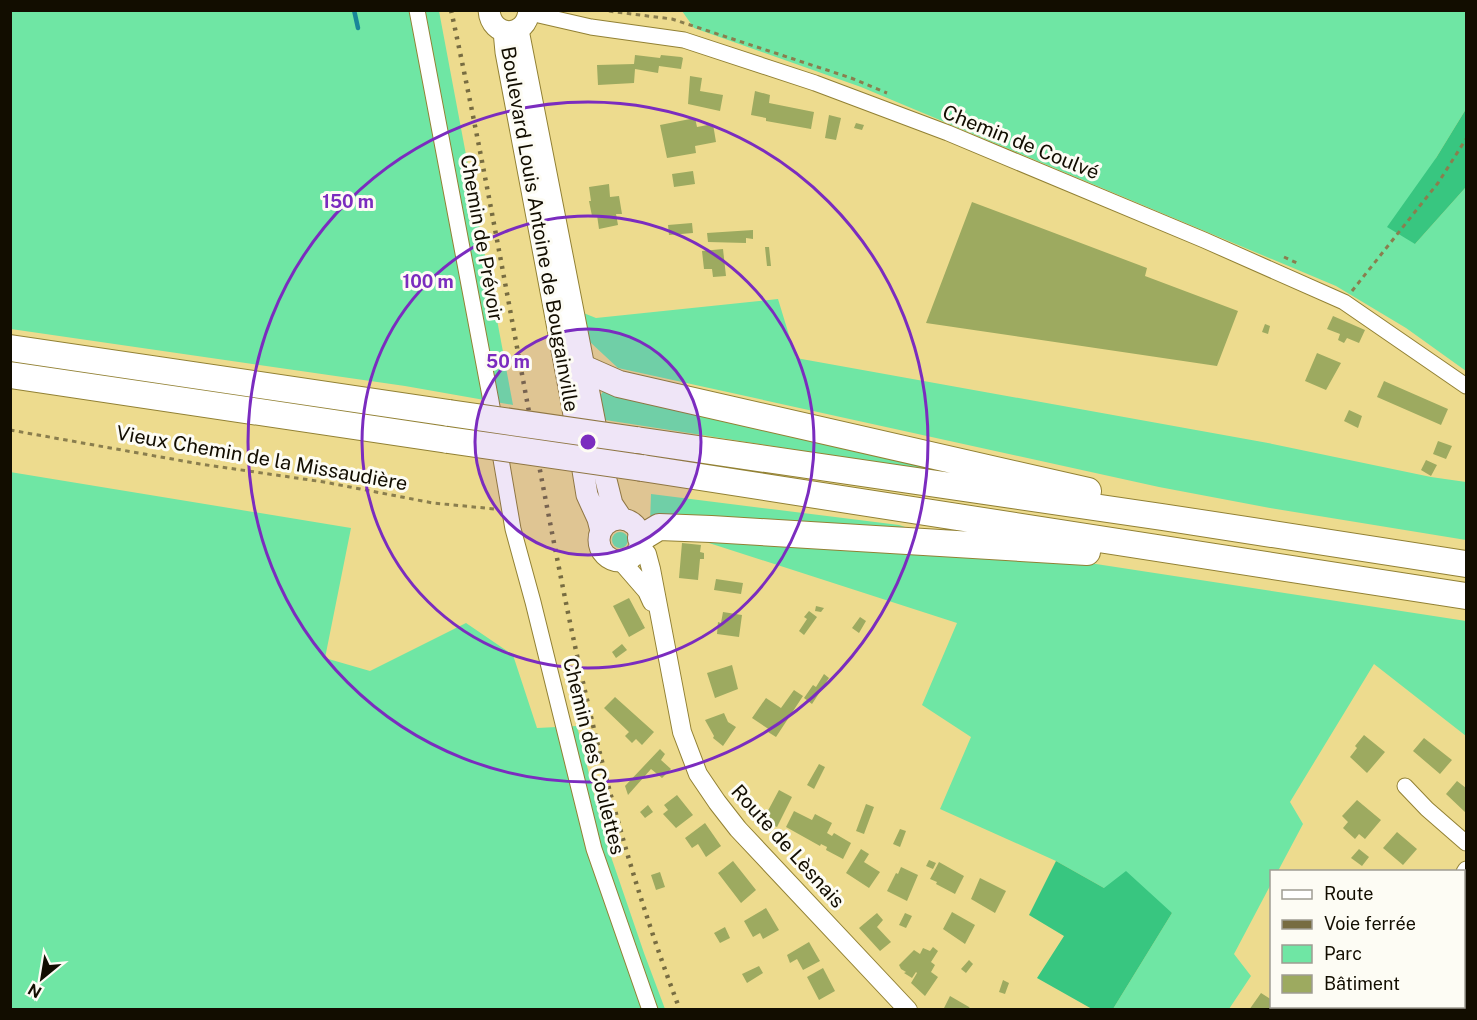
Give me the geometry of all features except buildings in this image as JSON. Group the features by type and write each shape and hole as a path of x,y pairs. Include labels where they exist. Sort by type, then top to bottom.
{"highway":[{"path":"10,348 1467,564"},
{"path":"585,369 619,384 1131,501 1150,508 1162,517"},
{"path":"10,375 642,468 1467,596"},
{"path":"641,541 659,528 711,529 1070,549 1229,570 1267,564"}],"main road":[{"path":"489,10 493,24 511,31 526,23 530,12"},
{"name":"Boulevard Louis Antoine de Bougainville","path":"511,31 585,369 608,488 612,504 622,519"},
{"name":"Boulevard Louis Antoine de Bougainville","path":"511,31 510,75 572,403 587,495 601,531"},
{"path":"622,519 634,525 641,541 633,557 621,561 609,558 601,550 599,543 601,531 609,522 622,519"}],"street":[{"name":"Chemin de Prévoir","path":"417,10 491,401 509,510"},
{"name":"Chemin de Coulvé","path":"530,12 591,27 684,40 815,83 948,133 1204,240 1344,302 1467,386"},
{"name":"Chemin des Coulettes","path":"509,510 594,849 650,1010"},
{"name":"Route de Lèsnais","path":"641,541 651,569 681,732 699,774 738,829 908,1010"},
{"name":"Route de Lèsnais","path":"621,561 647,591 659,620"},
{"path":"1405,786 1427,809 1467,843"}],"path":[{"path":"1344,302 1438,183 1467,139"},
{"name":"Vieux Chemin de la Missaudière","path":"10,430 200,464 324,482 433,503 509,510"}],"green space":[{"path":"10,11 439,11 513,405 405,386 11,329"},
{"path":"682,11 1466,11 1466,109 1436,158 1415,244 1466,187 1466,371 1406,328 1336,286 861,87 694,28"},
{"path":"1466,109 1466,187 1415,244 1387,227 1436,158"},
{"path":"778,299 796,358 1268,443 1431,477 1466,482 1466,540 1270,508 1159,487 618,368 590,342 581,312 596,318"},
{"path":"604,390 965,476 599,419 597,401"},
{"path":"10,472 351,528 325,658 370,671 466,623 513,655 537,728 577,726 606,842 665,1009 11,1009"},
{"path":"651,494 899,525 993,556 1096,564 1466,621 1466,736 1374,664 1290,802 1303,824 1279,870 1270,870 1270,886 1234,954 1251,976 1229,1009 1113,1009 1172,913 1104,888 1056,861 940,809 971,737 922,705 957,623 650,524"},
{"path":"617,532 623,532 628,540 626,546 617,548 612,543 612,537"},
{"path":"1056,861 1104,888 1126,871 1172,913 1113,1009 1092,1009 1037,978 1064,936 1029,915"}],"waterway":[{"path":"354,10 358,28"}],"railway":[{"path":"451,10 584,688 626,850 680,1010"}]}
